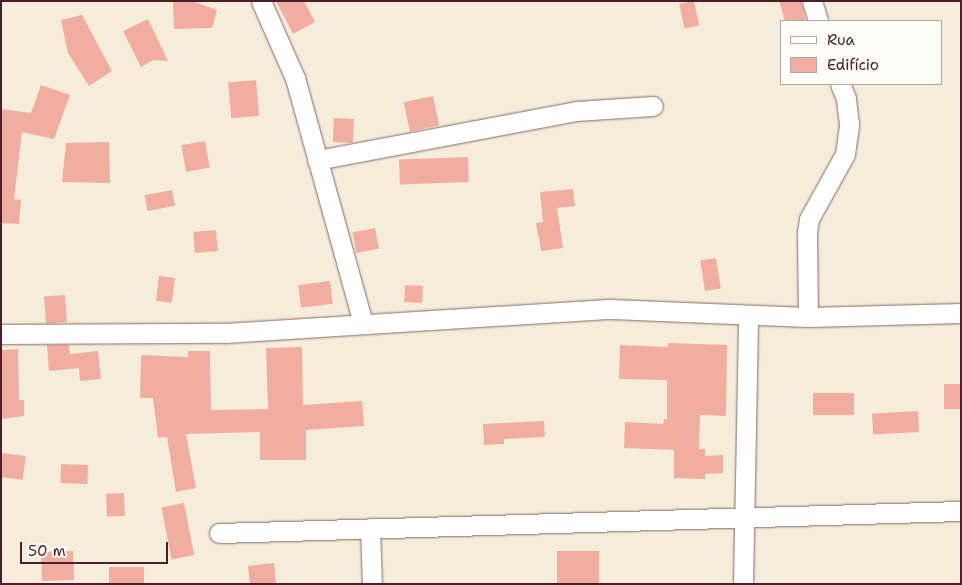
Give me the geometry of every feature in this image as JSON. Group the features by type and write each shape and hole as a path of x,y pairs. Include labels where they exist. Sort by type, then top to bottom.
{"street":[{"path":"261,1 295,78 363,323"},
{"path":"812,1 818,20"},
{"path":"808,317 807,233 810,219 826,193 846,146 849,124 846,98 840,85"},
{"path":"317,160 576,110 653,106"},
{"path":"1,334 224,333 610,309 808,317 961,313"},
{"path":"743,584 748,316"},
{"path":"219,533 961,511"},
{"path":"370,528 372,584"}],"building":[{"path":"173,1 192,1 217,10 212,28 174,29"},
{"path":"276,1 304,1 315,22 293,34"},
{"path":"694,1 699,25 685,29 679,4"},
{"path":"779,1 801,1 806,20 785,20"},
{"path":"82,15 112,71 89,86 68,53 61,20"},
{"path":"148,19 168,61 153,60 141,67 123,31"},
{"path":"256,80 259,116 231,118 228,82"},
{"path":"41,85 70,95 54,139 22,132 14,199 21,200 19,224 1,223 1,109 31,113"},
{"path":"433,96 439,125 410,132 404,102"},
{"path":"334,118 354,119 353,143 333,142"},
{"path":"205,141 210,168 186,172 181,145"},
{"path":"109,142 110,183 62,182 66,143"},
{"path":"468,157 469,182 400,184 399,159"},
{"path":"573,189 575,206 557,208 563,248 541,251 536,223 543,222 540,192"},
{"path":"172,190 175,206 148,211 145,195"},
{"path":"375,228 379,249 356,253 352,232"},
{"path":"216,230 218,251 195,253 193,232"},
{"path":"716,258 721,289 705,291 700,261"},
{"path":"159,276 175,278 172,303 156,301"},
{"path":"330,281 333,304 301,308 298,285"},
{"path":"405,285 423,286 422,303 404,302"},
{"path":"65,295 67,322 46,323 44,296"},
{"path":"668,343 727,345 726,416 700,415 699,449 705,449 705,456 723,455 723,473 705,474 705,479 674,478 674,450 624,448 625,422 663,424 664,419 667,419 667,380 619,379 620,345 668,347"},
{"path":"47,345 69,345 70,354 98,351 101,379 80,381 79,368 49,371"},
{"path":"302,347 303,405 362,401 364,426 306,430 306,460 260,460 260,432 186,434 196,488 176,492 167,437 158,438 153,398 140,398 141,355 188,357 188,351 210,351 211,410 268,409 266,348"},
{"path":"18,349 19,400 24,400 24,416 1,419 1,350"},
{"path":"944,384 961,384 961,409 944,409"},
{"path":"813,393 854,393 854,415 813,415"},
{"path":"918,411 919,432 873,434 872,413"},
{"path":"544,421 545,437 504,439 504,444 484,445 483,424"},
{"path":"1,453 26,456 23,480 1,477"},
{"path":"61,464 88,465 87,484 60,483"},
{"path":"124,493 125,516 107,517 106,494"},
{"path":"184,503 194,555 172,559 161,507"},
{"path":"73,551 74,580 42,581 41,552"},
{"path":"557,551 599,551 599,584 557,584"},
{"path":"274,563 276,584 250,584 248,566"},
{"path":"109,567 144,567 144,584 109,584"}]}
